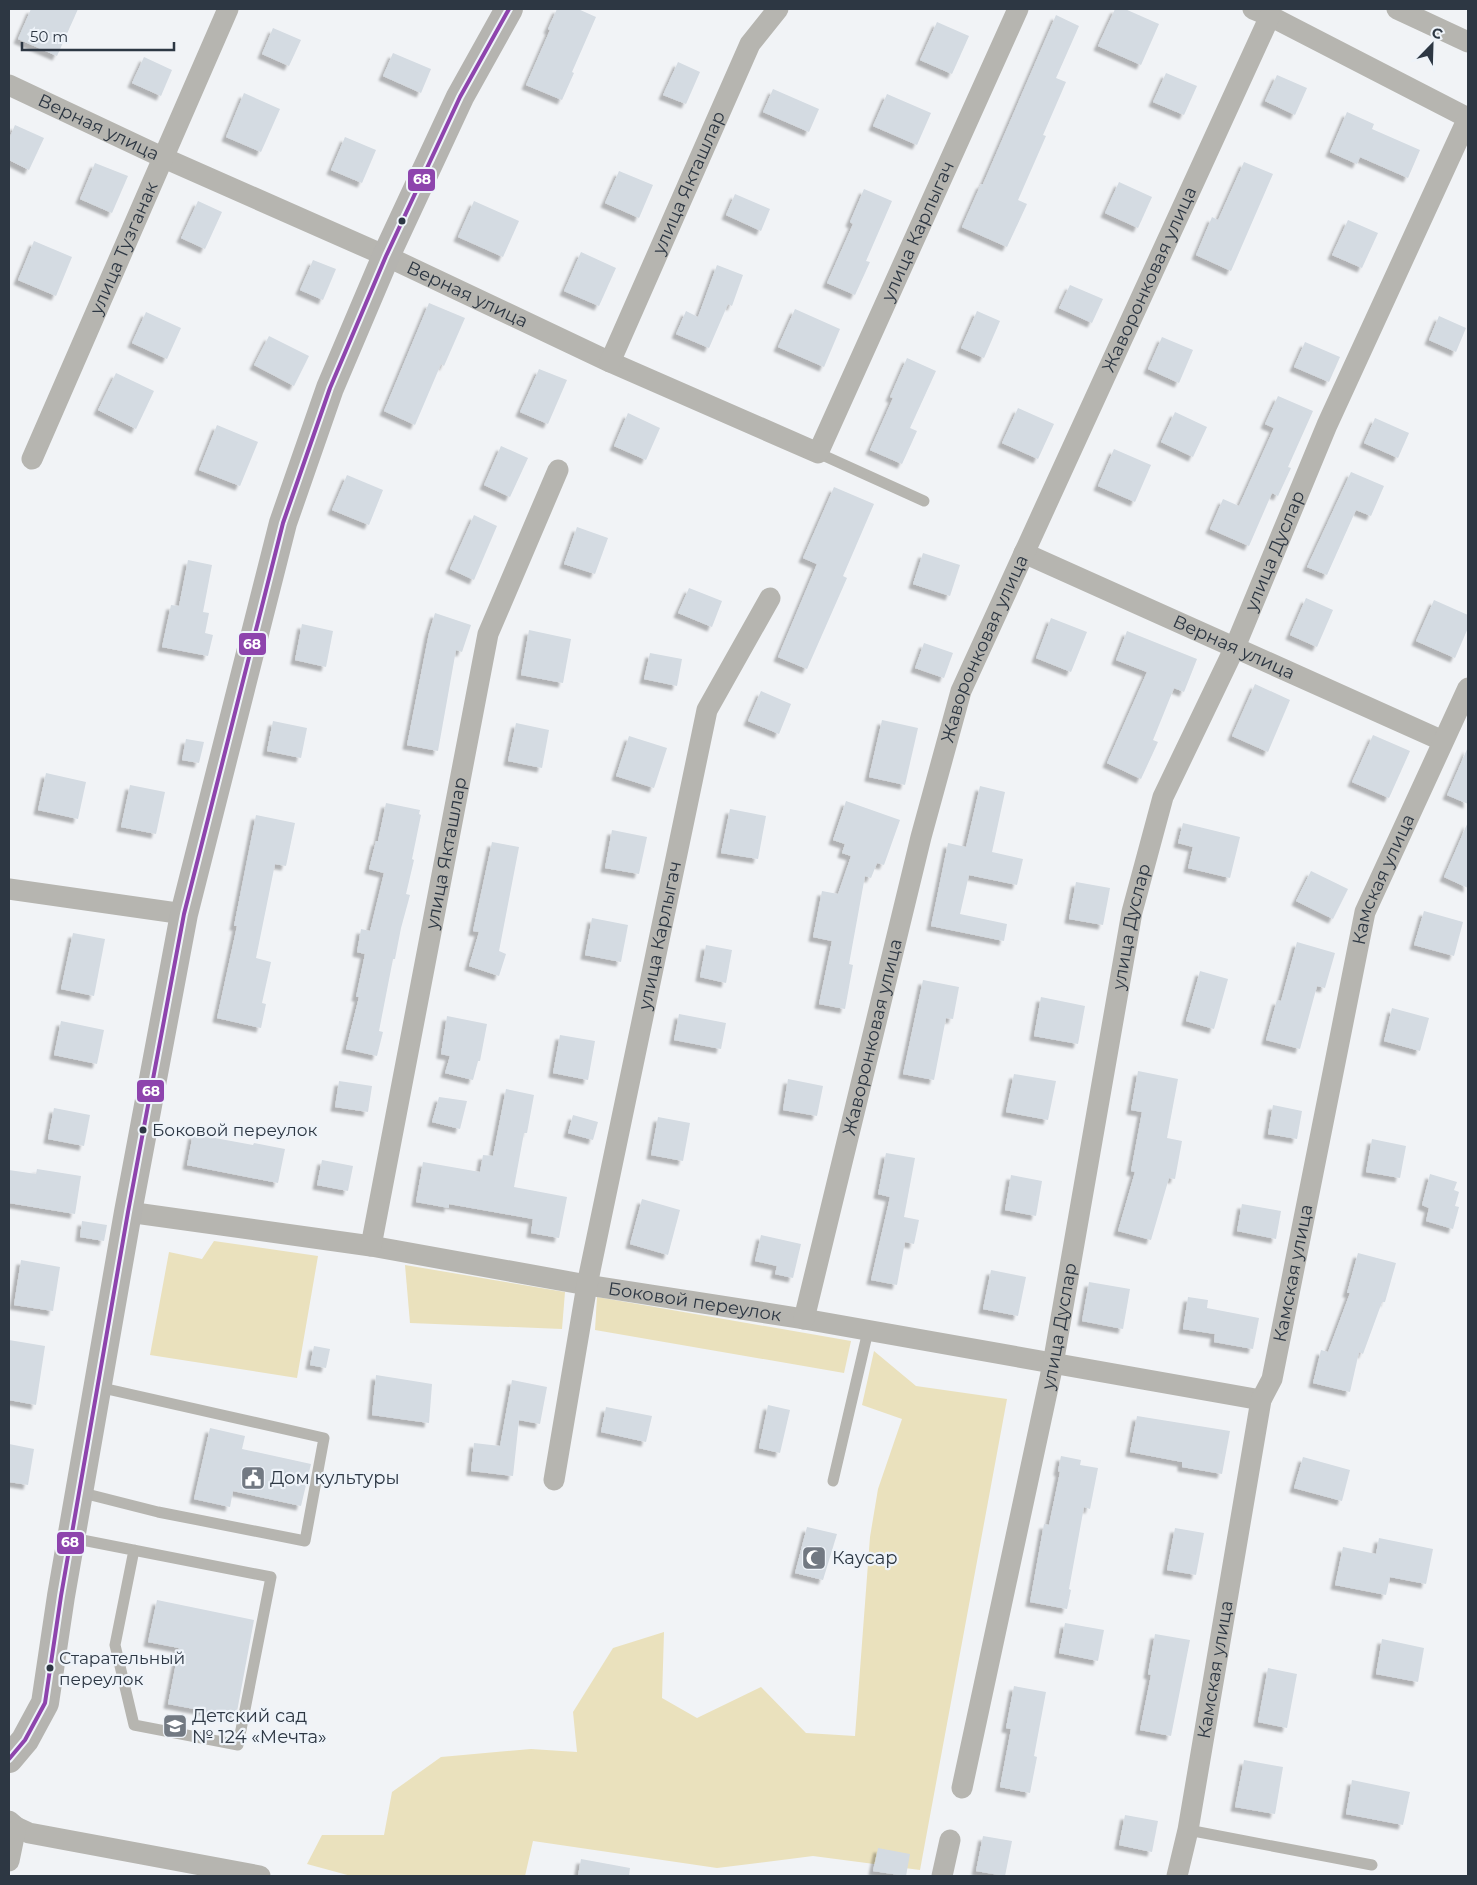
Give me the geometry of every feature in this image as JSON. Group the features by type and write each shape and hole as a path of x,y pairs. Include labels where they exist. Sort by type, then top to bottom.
{"street":[{"name":"улица Тузганак","path":"32,459 228,9"},
{"path":"9,1759 25,1740 45,1703 128,1212 184,914 282,523 330,388 386,256 460,97 509,9"},
{"name":"улица Якташлар","path":"610,362 750,44 778,9"},
{"name":"улица Карлыгач","path":"818,453 1018,9"},
{"path":"1397,9 1468,42"},
{"path":"1262,12 1468,118"},
{"name":"Жаворонковая улица","path":"804,1319 921,837 961,691 1024,553 1262,12"},
{"name":"Верная улица","path":"9,85 164,158 386,256 610,362 818,453"},
{"name":"улица Дуслар","path":"962,1788 1053,1364 1132,912 1164,797 1235,647 1327,425 1468,118"},
{"name":"улица Якташлар","path":"371,1246 488,634 558,470"},
{"name":"Верная улица","path":"1024,553 1443,741"},
{"name":"улица Карлыгач","path":"554,1480 587,1286 707,710 770,598"},
{"name":"Камская улица","path":"1177,1876 1188,1830 1261,1400 1272,1379 1365,912 1468,688"},
{"path":"9,889 184,914"},
{"name":"Боковой переулок","path":"128,1212 371,1246 587,1286 804,1319 1261,1400"},
{"path":"9,1861 12,1824 29,1833 252,1875"},
{"path":"942,1876 950,1840"}],"lane":[{"path":"818,453 924,501"},
{"path":"832,1482 868,1331"},
{"path":"80,1492 158,1512 305,1542 324,1438 98,1387"},
{"path":"72,1538 134,1550 271,1577 238,1745 134,1725 115,1645 134,1550"},
{"path":"1188,1830 1372,1866"}],"shaded area":[{"path":"214,1241 318,1256 297,1378 150,1355 169,1252 202,1259"},
{"path":"405,1265 565,1292 562,1329 410,1323"},
{"path":"597,1297 851,1341 844,1373 595,1330"},
{"path":"874,1351 916,1386 1007,1399 920,1870 813,1856 717,1868 533,1841 525,1876 351,1876 307,1864 322,1835 384,1835 392,1792 441,1757 531,1749 577,1752 573,1712 613,1648 664,1632 662,1698 697,1718 761,1687 806,1733 855,1736 870,1537 878,1489 902,1419 862,1405"}],"building":[{"path":"31,9 78,9 57,56 18,39"},
{"path":"557,9 578,9 596,17 562,100 526,85"},
{"path":"1115,9 1125,9 1159,24 1141,65 1098,46"},
{"path":"1056,15 1079,26 1056,78 1066,82 1043,135 1046,136 1018,200 1027,204 1007,247 962,227 981,184 983,184"},
{"path":"937,22 969,36 952,74 920,60"},
{"path":"273,28 301,40 289,66 262,54"},
{"path":"393,53 431,69 421,93 383,76"},
{"path":"144,57 172,70 161,96 132,83"},
{"path":"678,62 700,72 686,104 663,95"},
{"path":"1166,73 1197,86 1184,115 1153,102"},
{"path":"1277,75 1307,88 1295,115 1265,101"},
{"path":"773,89 819,109 809,132 763,112"},
{"path":"244,93 280,109 261,152 226,137"},
{"path":"887,94 931,113 917,145 873,126"},
{"path":"1347,112 1374,124 1372,129 1420,150 1408,178 1360,157 1357,164 1330,152"},
{"path":"15,125 44,138 29,170 9,160 9,139"},
{"path":"345,137 376,150 362,183 331,170"},
{"path":"1244,162 1273,174 1231,271 1196,255 1212,217 1218,220"},
{"path":"95,163 128,176 112,213 80,199"},
{"path":"619,171 653,185 639,218 605,203"},
{"path":"1119,182 1152,197 1138,228 1105,213"},
{"path":"864,189 892,201 866,261 870,262 855,295 827,283 853,224 850,222"},
{"path":"735,194 770,209 761,231 726,215"},
{"path":"198,201 222,212 205,249 181,238"},
{"path":"474,201 519,221 503,257 458,237"},
{"path":"1348,220 1378,233 1362,268 1332,255"},
{"path":"34,241 72,257 56,296 18,280"},
{"path":"581,252 616,268 599,306 564,291"},
{"path":"313,260 336,269 323,300 300,290"},
{"path":"717,265 743,275 732,306 728,304 709,348 676,334 686,311 698,317"},
{"path":"1070,285 1103,299 1092,323 1059,308"},
{"path":"429,303 465,318 444,366 441,364 415,425 384,411"},
{"path":"795,309 840,329 824,367 778,347"},
{"path":"977,311 1000,321 984,358 961,348"},
{"path":"146,312 181,328 167,359 132,343"},
{"path":"1439,316 1466,328 1456,352 1429,340"},
{"path":"269,336 309,356 294,386 254,365"},
{"path":"1162,337 1193,350 1179,383 1148,369"},
{"path":"1305,342 1340,357 1329,382 1294,367"},
{"path":"907,358 936,371 910,428 917,431 902,464 870,450 893,398 890,397"},
{"path":"539,369 567,380 548,424 520,412"},
{"path":"116,373 154,391 136,429 98,410"},
{"path":"1278,396 1313,411 1288,467 1291,468 1278,496 1272,493 1249,546 1210,529 1223,499 1239,506 1274,428 1265,424"},
{"path":"1018,408 1054,424 1038,459 1002,443"},
{"path":"1175,412 1207,427 1193,457 1161,442"},
{"path":"628,413 660,428 646,460 614,446"},
{"path":"1375,418 1409,433 1398,458 1364,443"},
{"path":"217,425 258,442 240,486 199,470"},
{"path":"501,446 528,458 510,497 484,485"},
{"path":"1114,449 1151,465 1135,502 1098,486"},
{"path":"1351,472 1384,486 1371,516 1356,510 1327,575 1307,567"},
{"path":"347,475 383,490 369,525 332,510"},
{"path":"834,487 874,504 843,576 847,578 807,669 778,657 817,564 803,558"},
{"path":"474,515 497,526 474,580 450,569"},
{"path":"577,527 608,538 595,574 564,564"},
{"path":"923,553 960,565 950,596 913,584"},
{"path":"188,560 212,565 203,612 209,613 205,633 213,635 208,656 162,647 171,605 179,606"},
{"path":"689,588 722,601 712,627 678,613"},
{"path":"1306,598 1333,610 1317,647 1290,635"},
{"path":"1434,600 1468,615 1468,628 1455,658 1416,641"},
{"path":"435,613 471,625 462,652 456,650 438,751 407,745 429,633"},
{"path":"1051,618 1087,632 1071,672 1036,658"},
{"path":"302,624 333,631 326,667 295,660"},
{"path":"529,630 571,639 563,683 521,675"},
{"path":"1127,631 1197,659 1184,692 1174,688 1153,740 1158,742 1141,779 1107,763 1147,672 1116,660"},
{"path":"924,643 953,653 944,678 915,668"},
{"path":"650,653 682,659 677,686 644,679"},
{"path":"1255,684 1290,700 1268,752 1232,736"},
{"path":"761,691 791,704 779,734 748,721"},
{"path":"882,720 918,728 905,785 869,777"},
{"path":"273,721 307,728 301,758 267,751"},
{"path":"516,723 549,730 542,768 508,761"},
{"path":"1373,735 1410,751 1389,798 1352,782"},
{"path":"629,736 667,748 654,788 616,776"},
{"path":"186,739 204,742 199,763 182,760"},
{"path":"1468,747 1468,804 1447,795"},
{"path":"46,773 86,782 78,819 38,810"},
{"path":"130,785 165,792 156,834 121,827"},
{"path":"980,786 1005,792 992,852 1023,859 1017,885 969,875 960,914 1007,924 1004,941 931,926 948,843 966,847"},
{"path":"846,801 900,820 884,865 877,863 871,878 865,876 849,964 853,965 845,1009 819,1004 832,941 813,937 822,891 838,894 851,856 842,853 845,844 833,840"},
{"path":"386,803 420,810 419,814 421,815 412,859 414,860 406,894 410,895 395,959 393,959 379,1031 383,1032 377,1056 346,1049 359,997 356,997 365,954 357,952 361,929 370,931 384,873 369,869 376,841 378,841"},
{"path":"730,809 766,816 758,859 721,853"},
{"path":"256,815 295,823 286,866 275,864 256,958 271,962 262,1003 266,1004 261,1028 217,1018 237,926 234,926"},
{"path":"1468,822 1468,888 1444,877"},
{"path":"1183,823 1240,837 1230,878 1188,868 1193,847 1178,843"},
{"path":"612,830 647,837 639,874 605,868"},
{"path":"492,842 519,847 499,951 506,954 499,976 469,966 479,932 473,931"},
{"path":"1311,871 1348,889 1333,919 1296,901"},
{"path":"1076,882 1110,888 1103,925 1069,919"},
{"path":"1424,911 1463,922 1454,956 1414,945"},
{"path":"592,918 628,925 621,962 585,955"},
{"path":"73,933 105,939 94,996 61,989"},
{"path":"1297,942 1335,953 1325,988 1317,986 1300,1049 1266,1040 1277,1000 1281,1001"},
{"path":"706,945 732,950 726,983 700,977"},
{"path":"1200,971 1228,979 1214,1029 1186,1021"},
{"path":"923,980 959,987 953,1019 946,1018 934,1080 903,1074"},
{"path":"1041,997 1085,1006 1078,1044 1034,1036"},
{"path":"1392,1008 1429,1018 1420,1051 1384,1041"},
{"path":"679,1014 726,1023 721,1049 674,1040"},
{"path":"447,1016 487,1024 480,1061 478,1061 473,1080 445,1073 450,1056 441,1054"},
{"path":"61,1021 104,1030 97,1064 54,1055"},
{"path":"560,1035 595,1041 588,1080 553,1073"},
{"path":"1138,1071 1178,1079 1167,1138 1182,1141 1175,1179 1169,1178 1151,1240 1118,1231 1135,1172 1131,1171 1142,1112 1131,1110"},
{"path":"1014,1074 1056,1081 1048,1120 1006,1112"},
{"path":"788,1079 823,1086 817,1116 783,1110"},
{"path":"339,1081 372,1086 368,1112 335,1107"},
{"path":"506,1089 534,1095 527,1133 524,1133 514,1187 567,1197 559,1238 531,1233 533,1219 449,1204 449,1208 416,1202 423,1162 480,1172 483,1155 493,1156"},
{"path":"439,1097 467,1101 460,1129 432,1122"},
{"path":"1273,1105 1302,1111 1297,1139 1268,1134"},
{"path":"54,1108 90,1115 84,1146 48,1139"},
{"path":"573,1115 598,1122 593,1140 568,1133"},
{"path":"658,1117 690,1123 683,1161 651,1155"},
{"path":"193,1134 285,1149 278,1183 187,1165"},
{"path":"1372,1139 1406,1146 1400,1178 1366,1172"},
{"path":"886,1153 915,1158 904,1217 919,1220 914,1244 905,1242 897,1285 871,1280 890,1197 878,1194"},
{"path":"322,1160 353,1166 348,1191 317,1185"},
{"path":"37,1169 81,1176 75,1214 9,1203 9,1170 36,1174"},
{"path":"1430,1174 1457,1182 1454,1190 1459,1192 1455,1206 1459,1207 1453,1229 1426,1221 1429,1208 1422,1205"},
{"path":"1011,1175 1042,1181 1036,1216 1005,1210"},
{"path":"642,1199 680,1210 668,1255 630,1244"},
{"path":"1242,1204 1281,1211 1276,1239 1237,1231"},
{"path":"82,1221 107,1225 104,1241 80,1237"},
{"path":"761,1235 801,1244 793,1278 775,1274 777,1266 755,1261"},
{"path":"1358,1253 1396,1263 1385,1302 1382,1302 1363,1354 1359,1352 1350,1392 1313,1383 1321,1350 1328,1352 1350,1293 1347,1293"},
{"path":"21,1260 60,1267 53,1311 14,1305"},
{"path":"991,1270 1026,1277 1018,1316 983,1309"},
{"path":"1089,1282 1130,1289 1123,1329 1082,1321"},
{"path":"1188,1297 1208,1300 1207,1308 1259,1318 1253,1349 1214,1342 1215,1334 1183,1329"},
{"path":"9,1340 45,1346 36,1405 9,1400"},
{"path":"314,1346 330,1349 326,1368 310,1365"},
{"path":"376,1375 432,1384 429,1423 372,1415"},
{"path":"512,1380 547,1387 540,1424 519,1420 513,1476 471,1471 474,1443 500,1446"},
{"path":"768,1405 790,1410 780,1453 759,1448"},
{"path":"606,1407 652,1416 646,1442 601,1432"},
{"path":"1137,1416 1230,1431 1222,1474 1182,1467 1182,1462 1130,1452"},
{"name":"Дом культуры","path":"210,1428 245,1436 242,1449 311,1464 301,1506 233,1491 230,1507 194,1499"},
{"path":"9,1444 34,1449 28,1485 9,1482"},
{"path":"1061,1456 1081,1460 1080,1465 1098,1468 1090,1509 1084,1507 1067,1609 1030,1602 1044,1524 1049,1525 1060,1472 1058,1471"},
{"path":"1303,1457 1350,1470 1342,1501 1294,1488"},
{"name":"Каусар","path":"807,1527 837,1534 823,1580 795,1573"},
{"path":"1175,1528 1204,1533 1196,1575 1167,1570"},
{"path":"1379,1538 1433,1549 1426,1584 1390,1577 1386,1595 1335,1585 1343,1547 1376,1554"},
{"path":"157,1600 254,1620 236,1717 168,1704 179,1648 148,1642"},
{"path":"1065,1623 1104,1630 1098,1661 1059,1653"},
{"path":"1155,1634 1190,1640 1171,1736 1140,1730 1151,1675 1148,1674"},
{"path":"1382,1639 1424,1648 1418,1682 1376,1674"},
{"path":"1268,1668 1297,1674 1287,1728 1258,1722"},
{"path":"1014,1686 1046,1692 1034,1756 1037,1757 1030,1793 1000,1787 1011,1729 1006,1728"},
{"path":"1244,1760 1283,1767 1275,1814 1235,1807"},
{"path":"1352,1780 1410,1792 1403,1825 1346,1814"},
{"path":"1125,1815 1158,1821 1152,1852 1119,1845"},
{"path":"983,1836 1012,1841 1005,1876 976,1871"},
{"path":"878,1848 910,1854 906,1876 873,1871"},
{"path":"581,1859 630,1868 629,1876 578,1876"}],"transit line":[{"name":"68","path":"9,1759 25,1740 45,1703 61,1596 128,1212 184,914 283,523 330,388 386,256 460,97 509,9"}],"place":[{"name":"Боковой переулок","path":"143,1130"},
{"name":"Дом культуры","path":"253,1478"},
{"name":"Каусар","path":"814,1558"},
{"name":"Старательный переулок","path":"50,1668"},
{"name":"Детский сад № 124 «Мечта»","path":"175,1726"}]}
